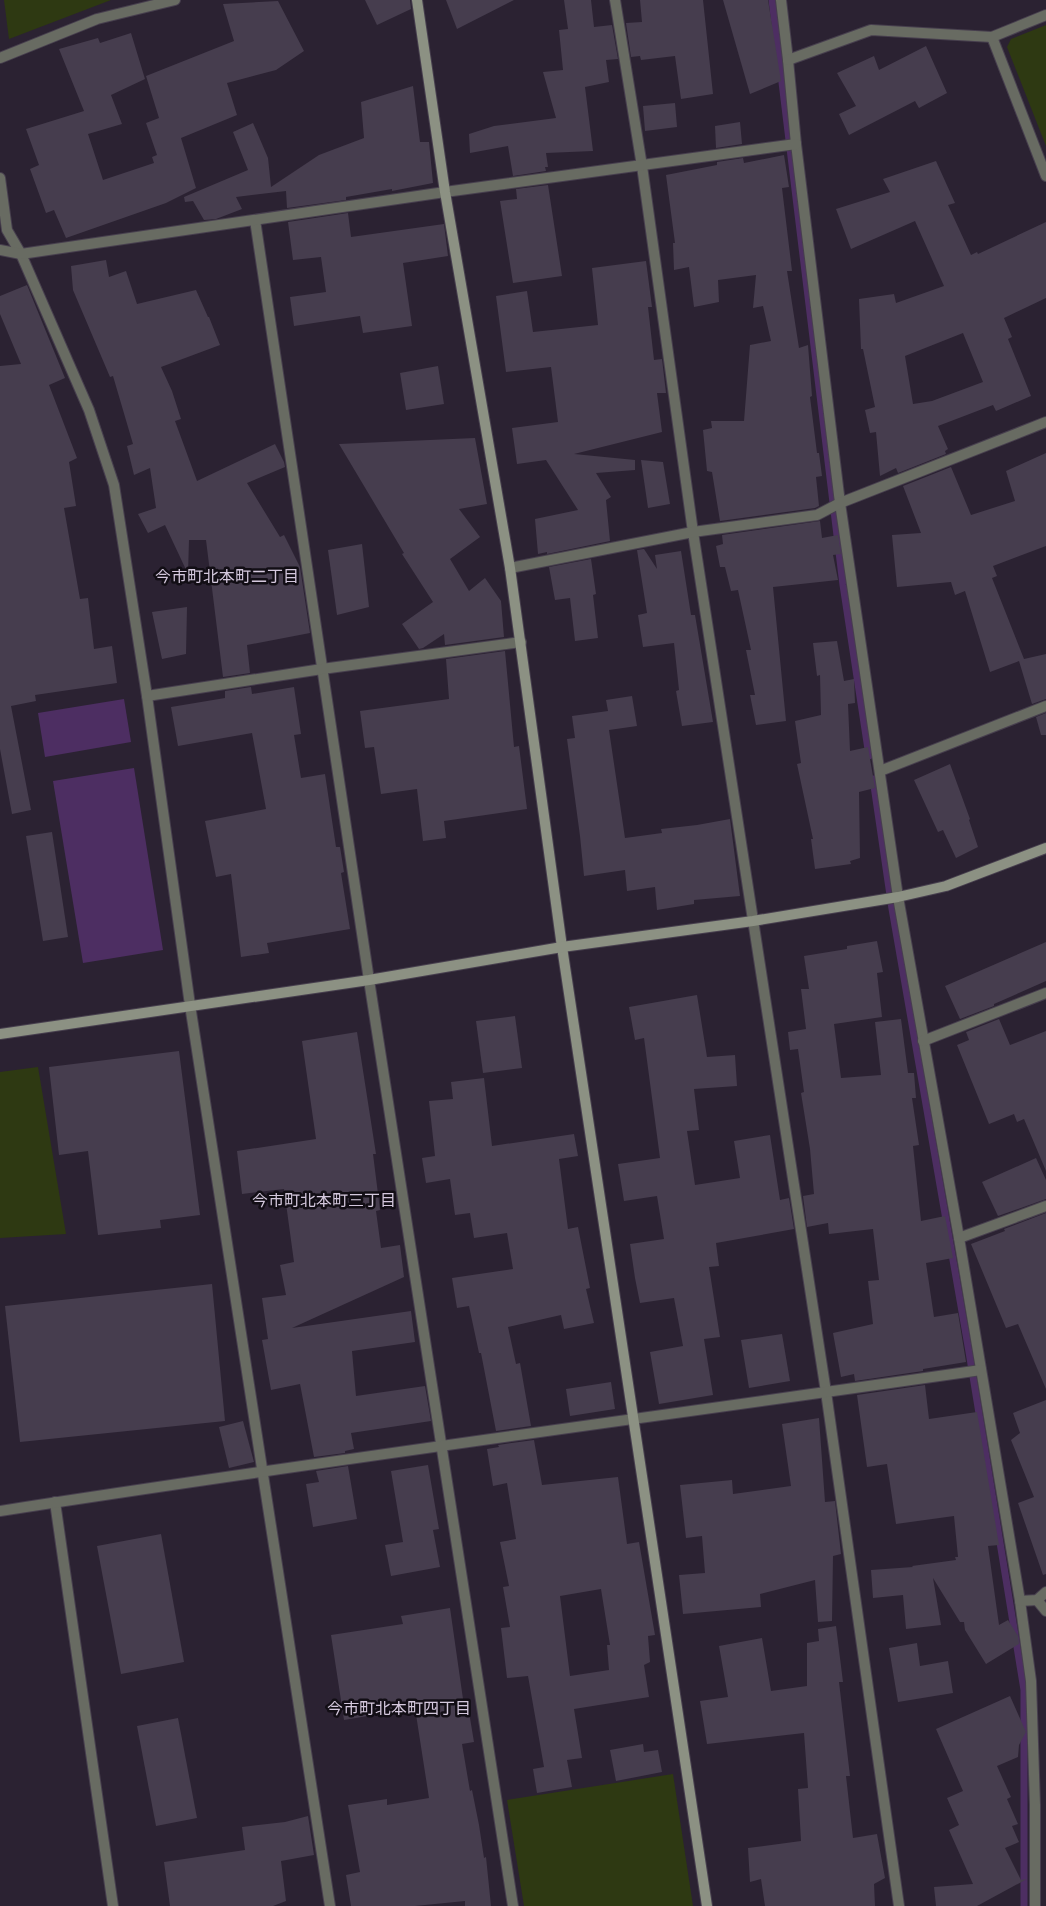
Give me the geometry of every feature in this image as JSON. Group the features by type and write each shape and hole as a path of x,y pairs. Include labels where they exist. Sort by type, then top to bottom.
{"street":[{"path":"0,58 97,19 175,0"},
{"path":"417,0 445,192 510,568 562,947 707,1906"},
{"path":"615,0 642,166 693,532 826,1392 899,1906"},
{"path":"781,0 796,144 840,503 898,897 959,1238 1020,1601 1031,1681 1035,1805 1035,1906"},
{"path":"788,60 870,30 992,37 1046,16"},
{"path":"992,37 1046,176"},
{"path":"0,250 21,254 445,192 796,144"},
{"path":"0,178 6,230 21,254 89,410 114,485 147,696 190,1005 330,1906"},
{"path":"256,220 369,980 513,1906"},
{"path":"510,568 693,532 817,516 840,503 1046,422"},
{"path":"147,696 322,669 521,642"},
{"path":"880,771 1046,706"},
{"path":"0,1034 369,980 562,947 753,921 898,897 946,886 1046,848"},
{"path":"923,1041 1046,993"},
{"path":"959,1238 1046,1206"},
{"path":"0,1511 262,1470 634,1420 981,1370"},
{"path":"55,1502 113,1906"},
{"path":"1020,1601 1037,1600 1046,1592"},
{"path":"1037,1600 1046,1611"}],"green space":[{"path":"4,0 111,0 9,39"},
{"path":"1046,25 1046,146 1007,47 1011,39"},
{"path":"38,1067 66,1234 0,1238 0,1072"},
{"path":"673,1774 693,1906 524,1906 507,1800"}],"shaded area":[{"path":"124,699 131,742 45,757 38,713"},
{"path":"134,768 163,950 83,963 53,781"}],"building":[{"path":"365,0 410,0 411,9 377,25"},
{"path":"446,0 514,0 457,29"},
{"path":"564,0 591,0 594,27 612,25 618,59 606,60 609,82 585,87 593,151 546,153 548,167 545,167 546,171 513,176 508,146 470,153 469,134 494,126 556,118 543,72 563,70 559,30 568,29"},
{"path":"640,0 703,0 713,94 681,99 675,56 641,60 640,56 631,57 626,23 642,22"},
{"path":"723,0 768,0 781,81 750,94"},
{"path":"278,1 304,51 276,70 227,83 237,115 181,138 196,188 166,203 66,238 54,210 46,213 30,169 39,165 26,129 84,111 59,49 98,38 100,43 131,33 145,79 111,95 122,124 88,134 103,180 154,163 152,157 157,155 146,123 159,118 146,76 234,41 223,4"},
{"path":"926,46 947,93 919,108 915,101 849,135 839,114 856,106 837,73 874,56 879,70"},
{"path":"413,86 420,142 429,142 433,183 346,197 346,200 287,208 286,191 236,197 242,209 216,219 204,220 193,201 185,202 184,197 248,170 233,132 253,123 268,158 271,187 319,155 364,138 361,102"},
{"path":"675,103 677,127 645,131 643,106"},
{"path":"740,122 742,144 716,148 715,126"},
{"path":"784,155 789,187 782,188 792,271 787,271 799,348 808,345 812,396 810,397 822,476 816,477 819,506 720,521 712,472 707,471 703,430 712,428 711,421 744,421 750,345 771,341 763,306 753,308 756,275 718,280 719,302 694,307 689,267 674,270 673,243 675,243 666,175 717,165 717,162 743,158 744,163"},
{"path":"936,161 955,203 948,205 971,255 977,252 978,254 1046,222 1046,298 1004,318 1012,337 1008,339 1031,396 996,411 993,405 938,426 948,449 945,451 946,454 898,473 896,468 880,476 876,432 870,433 865,410 875,407 863,349 861,349 859,299 894,294 896,303 944,286 915,221 851,249 836,209 890,192 883,179","holes":["963,333 983,382 932,401 913,404 905,356"]},
{"path":"548,185 562,276 513,283 500,201 517,199 516,189"},
{"path":"348,213 351,237 444,224 448,256 403,263 412,326 363,333 360,316 294,326 290,297 326,292 321,257 293,260 288,222"},
{"path":"106,260 109,277 126,271 137,304 196,290 209,317 220,345 161,367 172,391 181,419 175,421 197,481 275,444 284,462 285,467 247,483 280,537 284,535 300,567 310,633 247,645 250,673 223,677 206,540 189,540 188,574 165,525 148,533 138,514 156,508 150,468 134,475 127,446 133,444 113,376 110,377 73,290 71,266"},
{"path":"646,261 652,307 648,307 654,360 662,359 666,393 657,393 662,432 574,454 635,460 635,470 596,473 611,497 606,500 610,541 547,554 547,552 538,554 535,519 578,510 546,460 517,464 512,428 558,422 551,367 506,372 496,296 527,291 533,332 598,325 592,268"},
{"path":"27,285 65,378 49,385 77,458 69,462 76,506 64,508 80,599 88,598 94,649 112,646 117,683 35,695 36,701 11,706 31,810 12,814 0,749 0,366 21,364 0,314 0,296"},
{"path":"438,366 444,404 406,410 400,373"},
{"path":"475,438 487,504 459,509 480,537 450,559 469,591 485,578 501,601 504,637 445,645 444,634 419,649 402,624 433,602 402,554 404,553 339,444"},
{"path":"1046,453 1046,546 993,566 997,576 992,578 1024,659 1046,654 1046,699 1032,704 1019,661 990,672 965,591 955,595 951,582 897,587 892,535 921,533 903,486 951,467 971,515 1015,501 1006,471"},
{"path":"641,460 663,462 670,504 648,508"},
{"path":"820,521 822,538 838,535 841,554 833,555 838,580 773,587 786,721 756,725 750,695 755,695 746,650 751,650 738,590 731,591 725,567 720,567 716,546 723,544 722,535"},
{"path":"362,544 369,607 337,615 328,550"},
{"path":"644,549 657,569 655,555 681,551 691,615 695,615 713,722 682,726 676,691 679,690 674,643 643,647 638,615 647,613 637,550"},
{"path":"591,559 596,594 593,595 598,638 575,641 570,598 555,600 549,567"},
{"path":"187,607 186,654 162,659 152,612"},
{"path":"837,641 844,681 854,679 855,703 848,704 850,751 868,747 875,788 859,792 860,858 850,861 851,864 815,869 811,839 813,839 797,764 801,763 795,721 821,715 820,675 817,676 813,643"},
{"path":"505,651 514,747 519,746 527,809 444,821 446,838 423,841 417,789 381,794 374,747 365,748 360,711 449,699 446,659"},
{"path":"251,687 252,694 294,687 301,734 294,735 301,778 325,774 336,847 340,847 344,872 341,873 350,929 267,943 269,953 241,957 231,874 216,877 205,821 266,809 252,733 178,746 171,707 225,698 225,691"},
{"path":"632,696 637,726 609,730 625,838 662,833 661,829 730,819 740,896 694,900 694,904 657,910 655,887 627,891 625,870 584,876 567,739 575,738 572,716 608,711 606,700"},
{"path":"1046,713 1046,735 1041,735 1036,717"},
{"path":"950,764 978,847 956,858 943,830 938,832 914,780"},
{"path":"52,832 68,937 43,941 26,836"},
{"path":"877,941 883,972 877,973 882,1017 834,1024 841,1078 881,1075 875,1022 901,1019 908,1073 914,1073 916,1098 912,1098 919,1145 913,1146 921,1221 945,1216 953,1258 926,1263 934,1317 958,1313 966,1362 923,1369 923,1371 855,1381 854,1374 841,1377 833,1333 873,1324 868,1281 879,1280 873,1229 829,1234 828,1223 807,1227 803,1196 814,1194 810,1149 801,1093 804,1092 798,1049 790,1050 788,1032 806,1029 801,989 809,989 804,956 847,949 847,946"},
{"path":"1046,942 1046,981 994,1004 994,1006 960,1019 945,986"},
{"path":"697,995 707,1057 735,1055 737,1086 694,1089 699,1130 687,1131 695,1185 740,1178 734,1141 770,1135 780,1200 789,1198 794,1229 716,1243 719,1266 709,1267 720,1337 704,1339 713,1395 659,1404 650,1352 683,1346 674,1298 640,1303 635,1278 630,1244 664,1239 657,1196 624,1201 618,1164 660,1158 644,1038 635,1040 629,1007"},
{"path":"515,1016 522,1068 483,1073 476,1021"},
{"path":"999,1019 1010,1045 1046,1031 1046,1171 1024,1119 1017,1122 1014,1114 989,1124 957,1045 969,1040 966,1032"},
{"path":"357,1032 376,1154 373,1154 380,1210 376,1211 381,1248 400,1245 404,1277 292,1328 411,1311 415,1342 352,1351 356,1396 425,1386 431,1421 351,1433 354,1449 345,1451 345,1453 314,1457 300,1384 271,1390 262,1340 268,1339 262,1298 286,1295 280,1265 294,1262 284,1189 242,1194 237,1151 316,1139 302,1041"},
{"path":"179,1051 200,1215 160,1220 161,1228 98,1235 88,1151 59,1155 49,1067"},
{"path":"484,1078 492,1146 574,1134 578,1156 559,1159 568,1229 578,1227 590,1288 586,1289 594,1323 564,1329 561,1315 508,1327 516,1364 520,1363 531,1426 496,1431 481,1353 479,1353 469,1306 457,1308 452,1278 513,1269 507,1233 474,1238 470,1213 455,1215 450,1179 426,1183 422,1158 435,1156 429,1101 453,1099 451,1082"},
{"path":"1036,1158 1046,1180 1046,1199 998,1216 982,1182"},
{"path":"1046,1213 1046,1389 1018,1324 1006,1328 971,1244"},
{"path":"212,1284 225,1421 20,1442 5,1306"},
{"path":"782,1334 790,1381 749,1388 741,1340"},
{"path":"611,1382 615,1409 570,1416 566,1389"},
{"path":"925,1385 929,1419 977,1412 999,1545 988,1546 999,1625 1008,1620 1018,1636 1019,1644 986,1664 965,1630 964,1622 960,1622 933,1578 941,1625 906,1629 903,1595 873,1598 871,1570 913,1567 956,1560 955,1557 958,1557 954,1516 896,1524 887,1464 867,1467 857,1395"},
{"path":"1046,1400 1046,1574 1043,1575 1018,1503 1034,1497 1011,1440 1020,1433 1013,1413"},
{"path":"819,1418 825,1502 835,1501 841,1554 833,1556 832,1621 818,1622 815,1580 760,1594 761,1607 683,1614 679,1575 705,1573 702,1536 686,1538 680,1485 732,1480 733,1494 791,1486 782,1424"},
{"path":"243,1421 254,1462 229,1468 219,1427"},
{"path":"534,1440 542,1485 618,1477 627,1544 639,1542 655,1635 648,1636 650,1662 644,1665 649,1697 574,1709 582,1758 567,1760 572,1787 537,1793 533,1769 544,1767 528,1676 507,1678 501,1628 510,1627 503,1587 509,1586 500,1542 516,1539 507,1483 493,1486 487,1449 499,1447 498,1445","holes":["601,1589 610,1645 607,1645 609,1670 570,1676 560,1596"]},
{"path":"428,1465 439,1529 433,1530 440,1567 391,1576 385,1545 403,1542 391,1471"},
{"path":"348,1466 357,1519 313,1527 306,1484 319,1482 316,1471"},
{"path":"161,1534 184,1662 121,1674 97,1546"},
{"path":"450,1608 464,1706 468,1706 474,1742 462,1744 484,1858 486,1857 491,1906 465,1906 465,1901 415,1906 351,1906 346,1875 360,1872 348,1805 387,1799 387,1805 429,1798 415,1708 344,1720 331,1635 403,1624 401,1616"},
{"path":"836,1626 843,1682 839,1682 850,1776 846,1776 853,1838 877,1834 885,1878 874,1884 875,1906 765,1906 761,1879 750,1882 748,1848 801,1841 798,1789 808,1788 804,1733 707,1744 700,1701 728,1697 719,1646 762,1638 771,1691 807,1686 807,1643 819,1641 818,1629"},
{"path":"917,1643 920,1666 948,1661 953,1693 898,1702 889,1648"},
{"path":"1010,1696 1026,1732 1019,1745 1018,1757 997,1766 1011,1797 1007,1799 1018,1824 1012,1826 1019,1842 1005,1848 1021,1880 1027,1879 977,1906 936,1906 934,1887 973,1884 949,1830 959,1825 947,1798 963,1791 936,1729"},
{"path":"178,1718 197,1818 156,1826 137,1726"},
{"path":"643,1744 644,1752 658,1750 662,1772 616,1781 610,1750"},
{"path":"308,1816 314,1855 281,1861 286,1901 273,1906 170,1906 164,1862 245,1850 242,1827 285,1822"}],"waterway":[{"path":"772,0 843,585 869,756"},
{"path":"873,779 892,909 969,1352 1024,1690 1024,1906"}],"district":[{"name":"今市町北本町二丁目","path":"227,576"},
{"name":"今市町北本町三丁目","path":"324,1200"},
{"name":"今市町北本町四丁目","path":"399,1708"}]}
